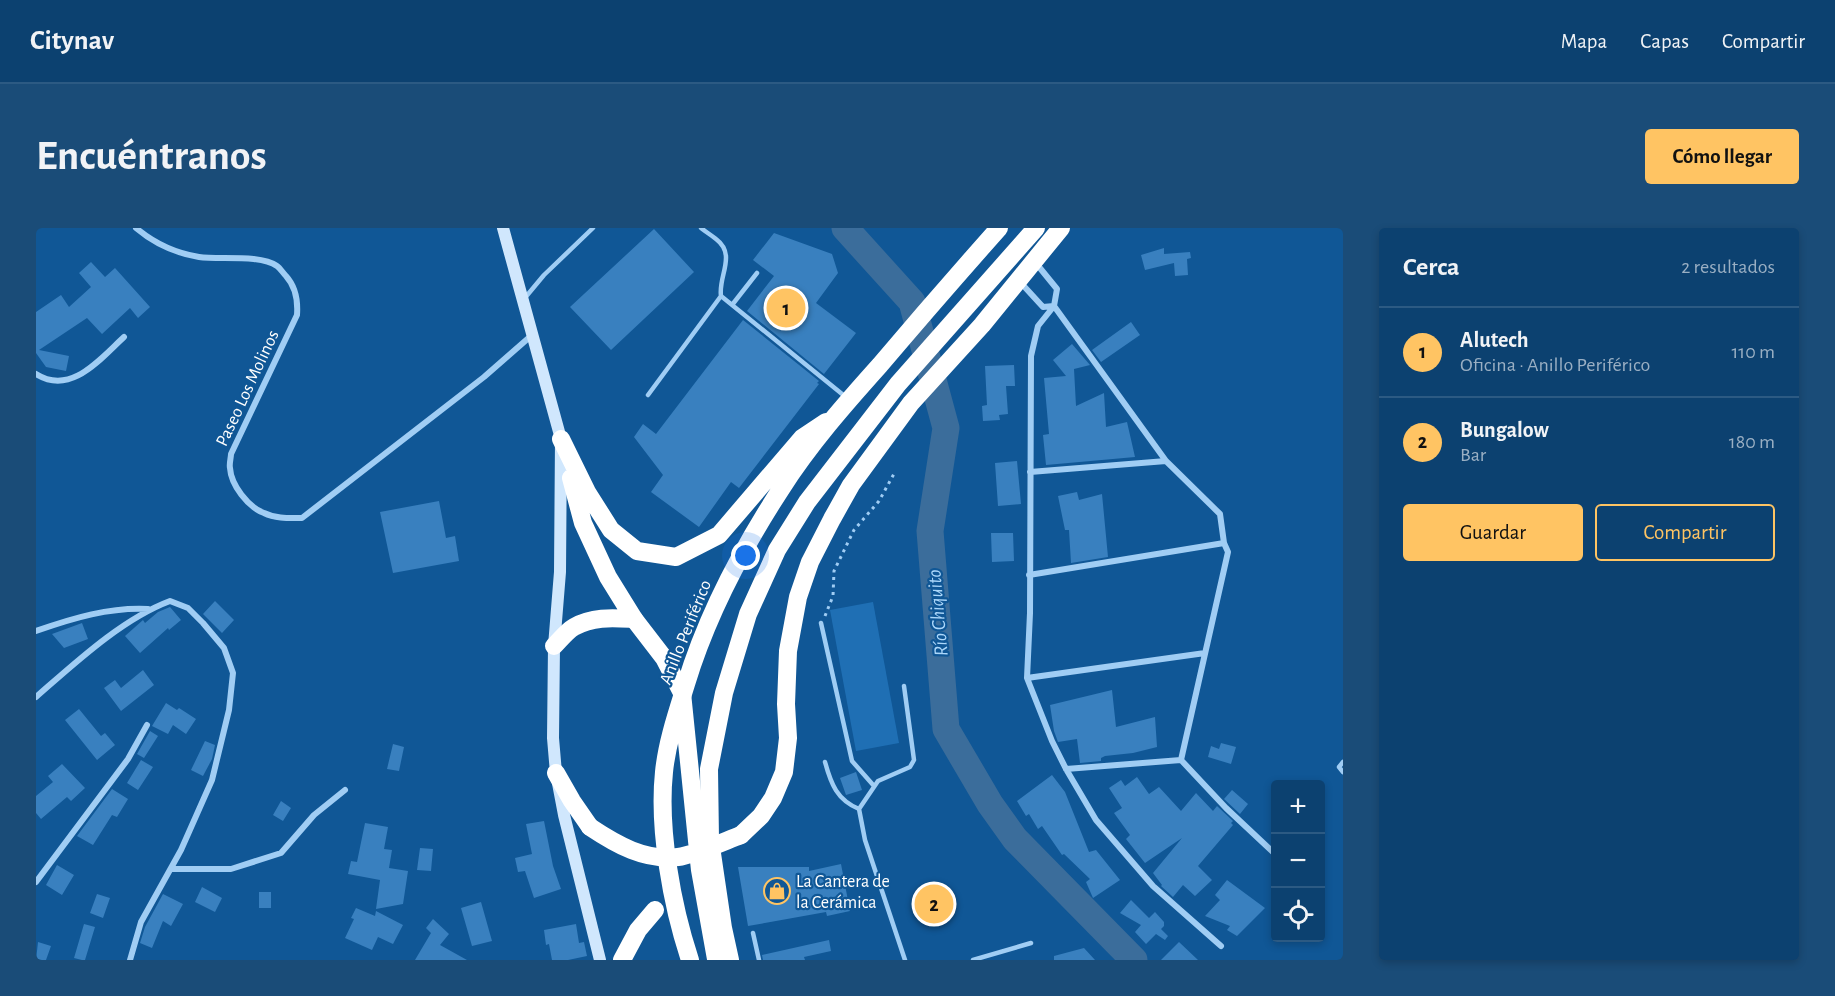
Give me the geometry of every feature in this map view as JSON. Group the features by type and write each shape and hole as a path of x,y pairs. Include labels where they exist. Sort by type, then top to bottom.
{"highway":[{"path":"721,960 723,928 709,824 709,769 724,693 748,614 777,550 807,502 898,384 1036,228"},
{"path":"556,773 572,801 591,826 617,845 645,855 678,857 741,835 761,816 773,798 784,772 788,738 786,704 788,651 798,597 810,562 851,485 911,403 1019,281 1061,228"},
{"name":"Anillo Periférico","path":"690,960 677,922 664,818 664,772 675,720 693,659 714,609 782,488 849,400 957,276 992,232"},
{"path":"561,439 587,492 611,530 637,551 676,556 719,536 802,438 837,415"},
{"path":"561,439 583,523 608,577 634,619 664,658 682,693 700,870 721,960"},
{"path":"554,646 573,627 594,619 634,619"},
{"path":"622,960 638,930 655,910"},
{"path":"630,960 638,930"}],"main road":[{"path":"503,228 561,439 560,572 554,646 552,738 564,815 600,960"}],"street":[{"name":"Paseo Los Molinos","path":"136,228 151,240 175,252 201,257 251,259 276,265 289,280 298,298 297,315 231,453 230,469 235,484 247,501 263,513 280,518 302,518 311,512 484,377 533,334"},
{"path":"1035,262 1057,290 1054,306 1038,326 1031,356 1027,678 1052,741 1096,820 1146,877 1221,946"},
{"path":"1019,281 1043,307 1054,306"},
{"path":"1054,306 1166,461 1220,514 1224,543 1228,552 1181,760"},
{"path":"36,374 45,380 62,382 80,376 124,337"},
{"path":"1030,472 1166,461"},
{"path":"1029,575 1224,543"},
{"path":"36,697 80,658 149,609 170,601 188,608 203,623 224,648 233,673 228,719 212,780 181,850 141,922 130,960"},
{"path":"36,631 70,619 103,612 125,608 149,609"},
{"path":"1027,678 1205,653"},
{"path":"36,882 128,759 147,725"},
{"path":"1066,769 1181,760"},
{"path":"1181,760 1271,851"},
{"path":"171,868 231,869 281,853 314,815 345,790"}],"lane":[{"path":"522,300 544,275 593,228"},
{"path":"648,395 721,296 720,288 728,259 725,248 717,239 700,228"},
{"path":"732,305 757,273"},
{"path":"721,296 849,400"},
{"path":"821,623 852,760 874,786"},
{"path":"904,686 914,760 910,767 878,781 859,809 865,840 905,960"},
{"path":"825,762 832,786 838,795 848,805 859,809"},
{"path":"1343,762 1339,767 1343,772"},
{"path":"753,933 759,960"},
{"path":"973,960 1031,943"}],"path":[{"path":"821,623 833,596 834,571 854,530 879,501 895,472"}],"shaded area":[{"path":"873,602 899,743 856,751 830,610"}],"building":[{"path":"654,229 694,272 611,350 570,307"},
{"path":"774,233 832,254 838,273 816,303 856,333 824,374 747,311 774,276 753,260"},
{"path":"1164,248 1164,254 1190,252 1191,258 1187,259 1188,275 1175,276 1174,263 1145,270 1141,255"},
{"path":"91,262 105,277 115,268 150,307 138,318 130,308 102,334 87,318 39,350 69,356 66,371 46,367 36,353 36,312 61,295 69,307 91,287 79,273"},
{"path":"743,320 819,381 817,383 819,384 739,488 731,482 699,527 651,492 663,475 634,437 643,424 656,434"},
{"path":"1131,322 1140,335 1101,362 1092,350"},
{"path":"1072,344 1090,365 1074,369 1076,406 1104,393 1106,427 1127,422 1135,457 1046,465 1043,435 1049,434 1044,378 1066,376 1053,360"},
{"path":"1014,365 1015,386 1006,386 1008,414 999,415 1000,420 983,421 982,406 987,405 985,366"},
{"path":"1017,461 1021,504 998,506 995,463"},
{"path":"1077,492 1079,500 1102,494 1108,557 1071,563 1069,530 1065,530 1058,496"},
{"path":"439,501 446,538 455,536 459,561 393,573 380,512"},
{"path":"991,533 1013,533 1014,561 992,562"},
{"path":"215,601 234,620 222,633 203,614"},
{"path":"170,607 181,620 169,630 168,628 140,653 125,636 143,620 145,623 158,612"},
{"path":"82,623 88,639 64,648 52,634"},
{"path":"143,670 154,685 121,711 104,688 115,680 121,688"},
{"path":"1112,690 1116,727 1155,717 1157,747 1133,753 1105,756 1101,758 1101,761 1080,763 1077,739 1058,742 1050,705"},
{"path":"166,703 196,719 186,734 173,725 168,734 152,726"},
{"path":"79,709 101,736 105,733 115,745 97,760 65,720"},
{"path":"150,731 158,736 144,758 137,754"},
{"path":"205,741 215,745 212,759 203,776 191,770"},
{"path":"1221,743 1236,747 1231,764 1208,757 1211,746 1219,749"},
{"path":"393,744 404,747 399,771 387,769"},
{"path":"141,760 153,767 138,790 127,783"},
{"path":"62,764 85,788 71,801 67,797 41,819 36,813 36,796 53,782 48,776"},
{"path":"856,772 862,790 846,795 840,778"},
{"path":"1052,775 1065,792 1089,852 1096,850 1120,880 1093,898 1086,882 1090,879 1064,854 1062,855 1042,826 1038,829 1029,814 1026,816 1017,801"},
{"path":"1137,777 1149,794 1159,787 1181,811 1196,793 1213,811 1217,806 1233,821 1231,823 1233,825 1198,866 1212,880 1195,896 1183,885 1173,897 1161,886 1153,873 1182,838 1145,863 1126,839 1130,835 1114,813 1122,808 1109,788 1121,780 1125,786"},
{"path":"112,789 128,799 117,817 112,815 93,845 77,836"},
{"path":"1232,790 1248,804 1240,814 1224,799"},
{"path":"281,801 291,808 283,821 273,815"},
{"path":"544,821 553,866 561,889 534,898 525,871 518,872 515,858 532,854 526,824"},
{"path":"365,823 388,827 384,849 392,850 389,868 408,871 403,904 376,909 380,880 348,874 351,861 357,862"},
{"path":"420,848 433,849 431,871 417,870"},
{"name":"La Cantera de la Cerámica","path":"841,864 850,911 827,916 826,912 748,926 738,867 809,867 809,871"},
{"path":"57,865 74,875 62,895 46,885"},
{"path":"1227,880 1265,908 1237,936 1227,930 1230,926 1205,916 1220,900 1215,895"},
{"path":"202,887 222,898 215,912 195,902"},
{"path":"259,892 271,892 271,908 259,908"},
{"path":"97,894 110,898 103,918 90,913"},
{"path":"163,894 183,904 171,926 163,921 152,948 140,943 145,927"},
{"path":"1131,900 1149,918 1155,912 1164,922 1161,929 1168,936 1165,940 1156,934 1146,944 1135,932 1141,925 1120,913"},
{"path":"481,902 492,941 472,946 461,908"},
{"path":"356,908 375,916 376,911 403,925 393,944 378,937 372,950 345,938 354,919 351,918"},
{"path":"433,919 449,934 440,945 467,960 415,960 431,933 426,928"},
{"path":"84,924 95,927 85,960 82,960 74,958"},
{"path":"576,924 579,943 584,942 587,956 568,960 552,960 549,944 546,945 544,930"},
{"path":"829,940 831,951 804,957 805,960 763,960 762,955"},
{"path":"38,942 51,946 46,960 36,960"},
{"path":"1179,942 1198,960 1161,960"},
{"path":"1084,948 1095,960 1054,960 1054,956"}],"waterway":[{"name":"Río Chiquito","path":"845,228 912,302 946,428 930,531 946,729 990,804 1015,839 1134,960"}],"place":[{"name":"Alutech","path":"786,308"},
{"name":"La Cantera de la Cerámica","path":"777,891"},
{"name":"Bungalow","path":"934,904"}]}
